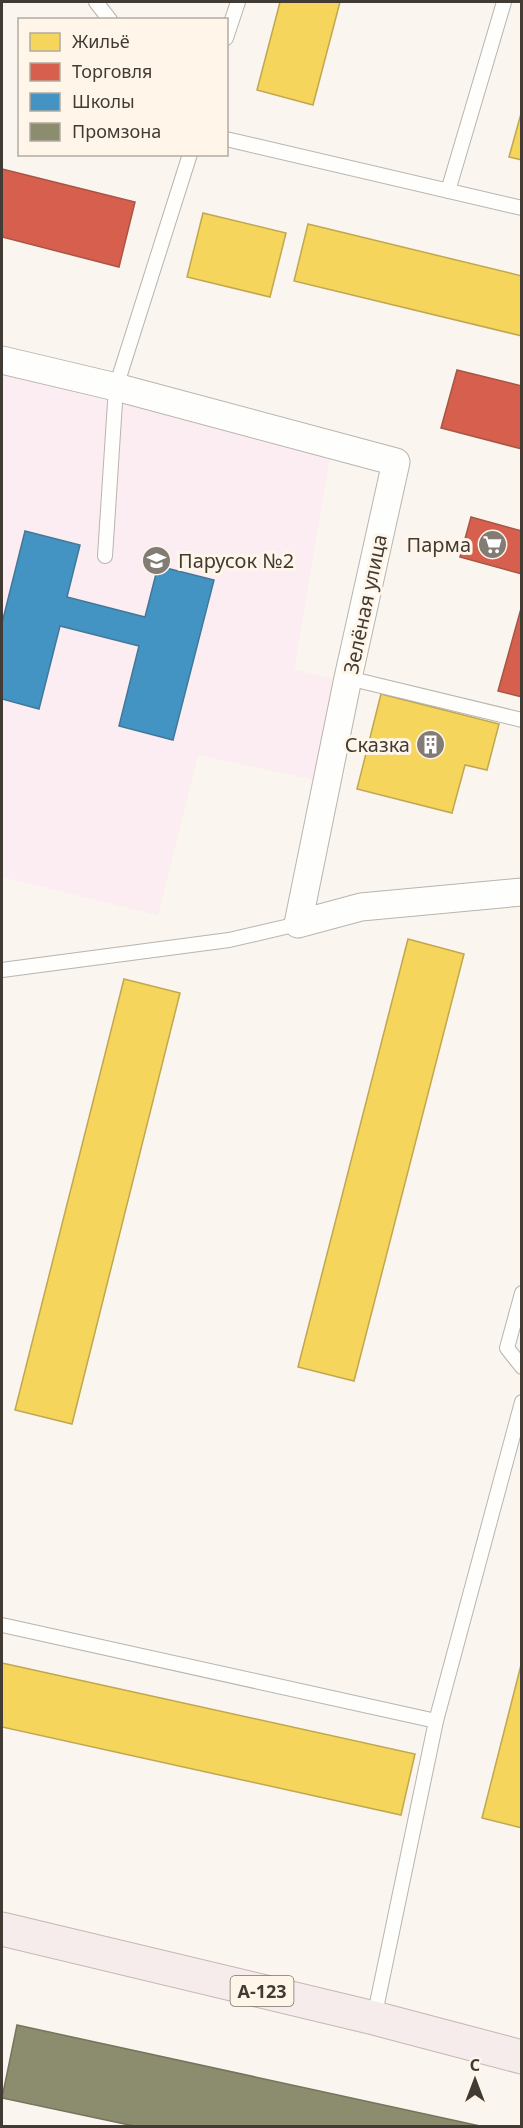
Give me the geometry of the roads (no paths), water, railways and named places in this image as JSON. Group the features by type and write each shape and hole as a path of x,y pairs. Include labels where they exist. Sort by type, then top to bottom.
{"main road":[{"name":"А-123","path":"2,1929 374,2018 522,2057"}],"street":[{"name":"Зелёная улица","path":"2,360 116,387 396,462 348,678 298,924"},
{"path":"298,924 361,907 522,892"}],"lane":[{"path":"96,2 108,18"},
{"path":"228,32 238,2"},
{"path":"448,191 504,2"},
{"path":"228,139 522,208"},
{"path":"105,556 116,387 189,156"},
{"path":"348,678 522,720"},
{"path":"2,970 229,940 298,924"},
{"path":"522,1293 507,1348 522,1368"},
{"path":"374,2018 436,1721 522,1402"},
{"path":"2,1625 436,1721"}],"place":[{"name":"Парма","path":"492,544"},
{"name":"Парусок №2","path":"157,560"},
{"name":"Сказка","path":"431,744"}]}
